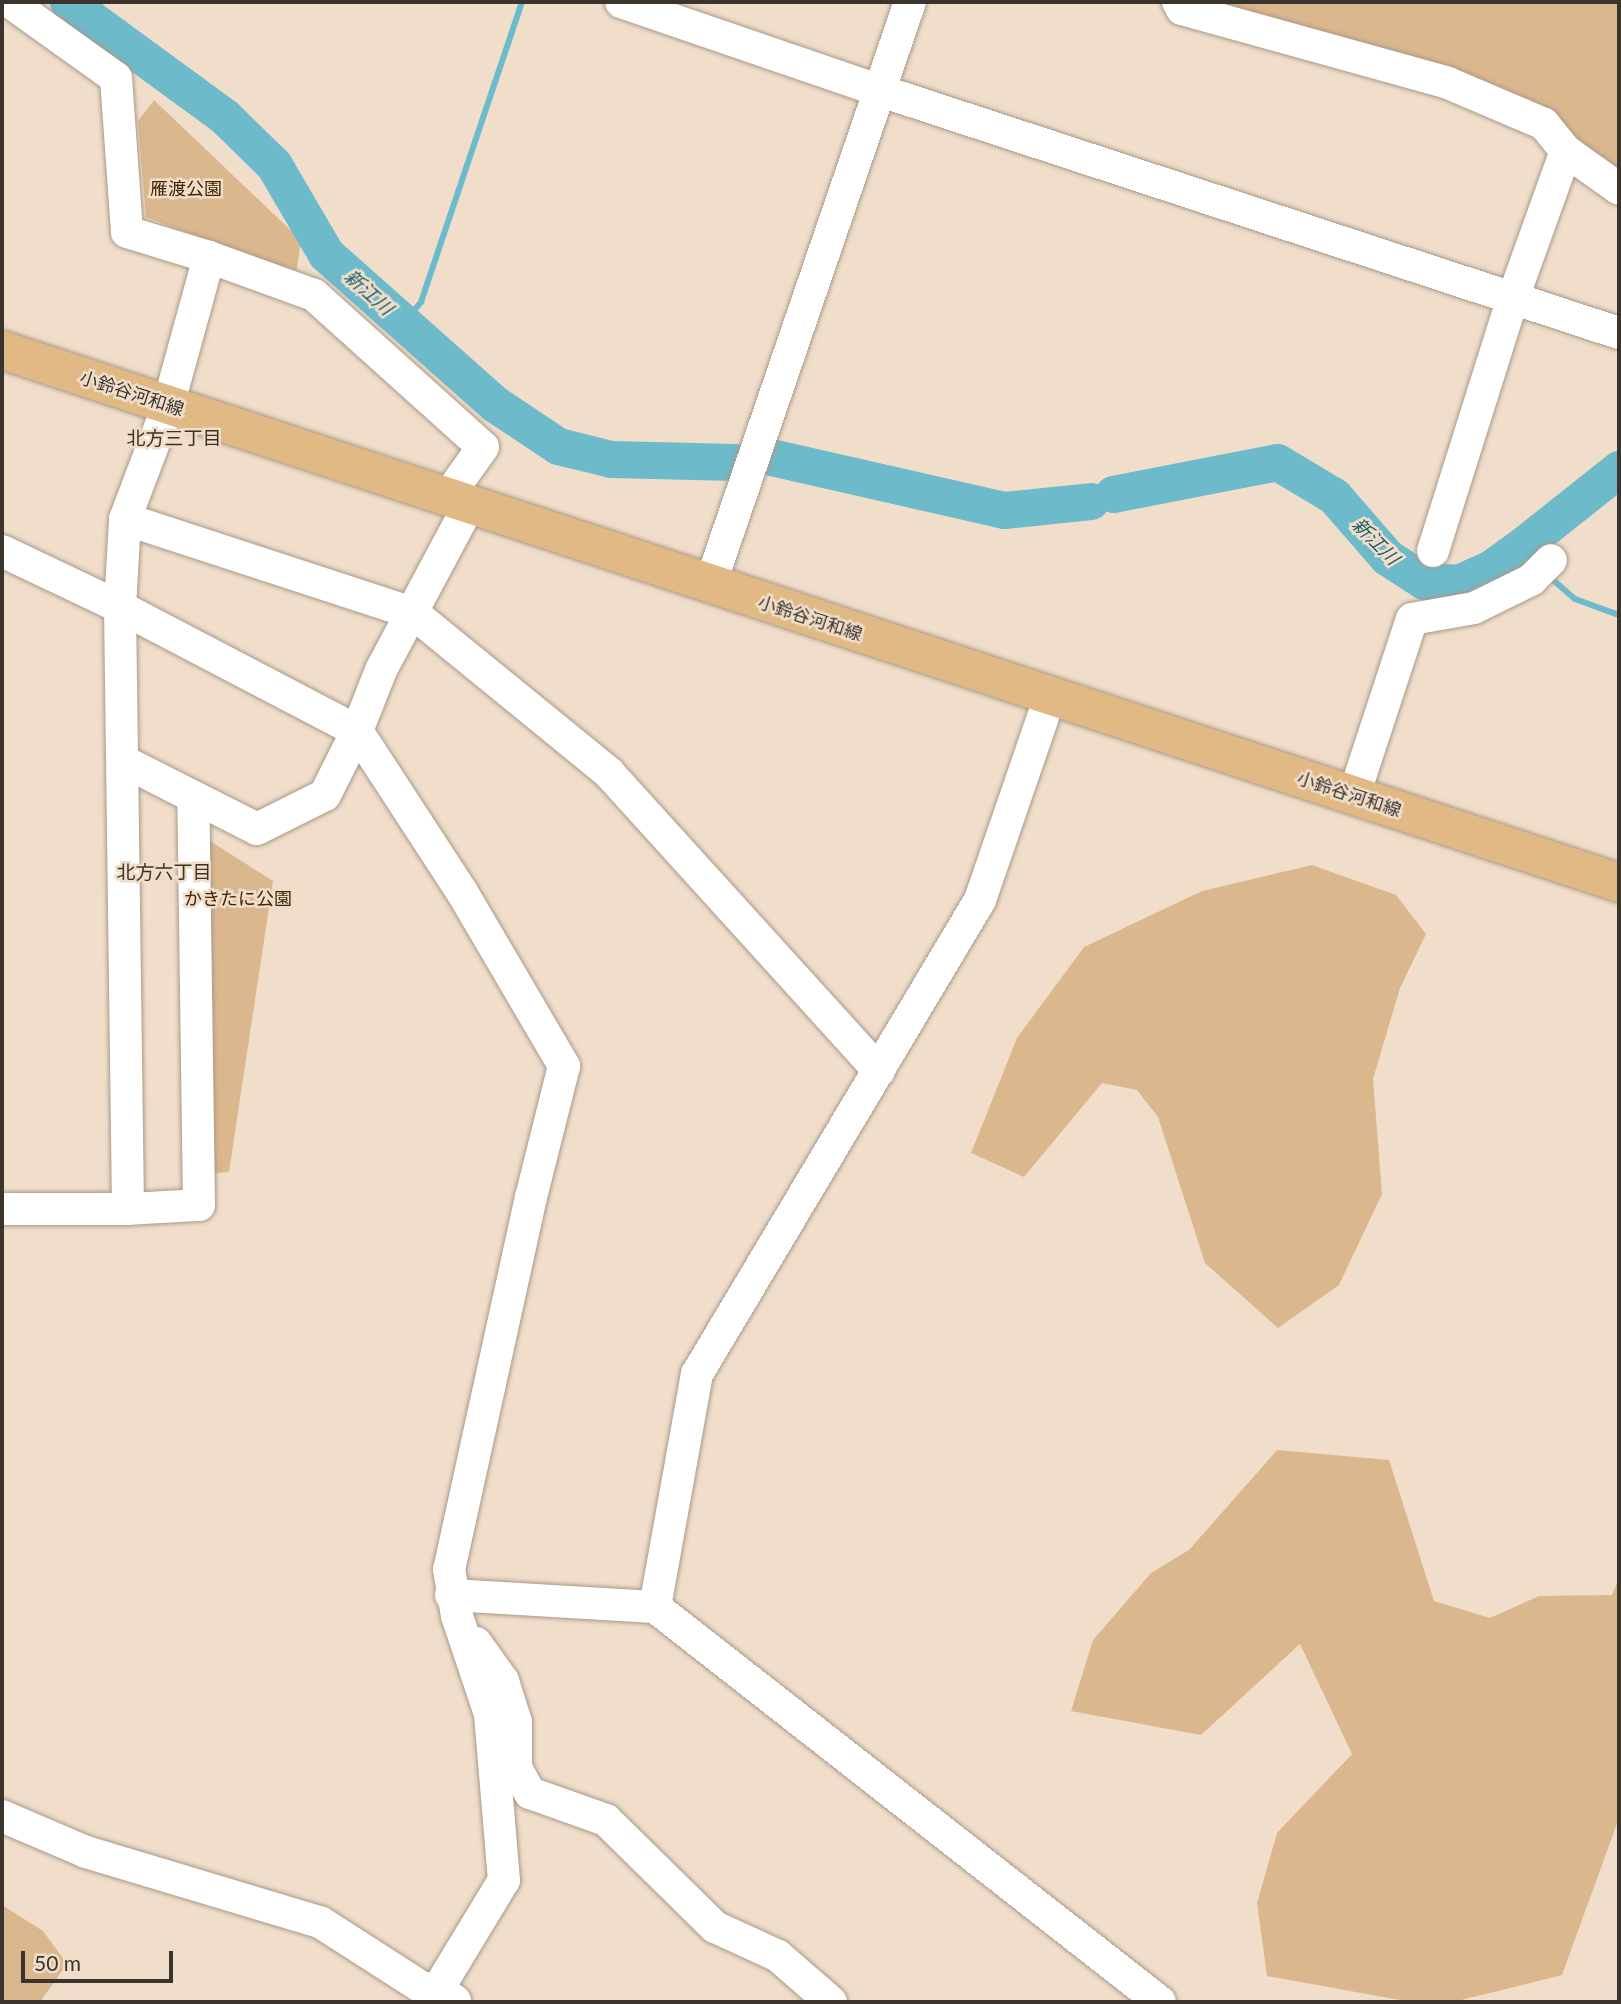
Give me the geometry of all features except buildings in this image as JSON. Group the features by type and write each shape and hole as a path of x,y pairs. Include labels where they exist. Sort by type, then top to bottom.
{"main road":[{"name":"小鈴谷河和線","path":"2,350 1619,883"}],"street":[{"path":"10,2 116,78 127,232 209,257 314,295 483,447 413,613 381,670 357,731 325,795 257,829 123,761"},
{"path":"621,2 883,78 1619,333"},
{"path":"883,78 896,2"},
{"path":"710,585 910,2"},
{"path":"1178,2 1182,9 1448,83 1544,124 1566,151 1619,189"},
{"path":"1433,551 1513,298 1566,151"},
{"path":"128,1209 120,607 125,519 169,405 209,257"},
{"path":"125,519 413,613 609,773 879,1070"},
{"path":"2,551 120,607 357,731 462,892 564,1066 531,1197 449,1569 454,1605 490,1714 504,1880 447,1995 424,1989 320,1922 86,1852 2,1816"},
{"path":"1354,795 1412,619 1474,608 1531,579 1551,560"},
{"path":"655,1607 697,1374 979,900 1050,697"},
{"path":"2,1209 128,1209 199,1205 193,796"},
{"path":"454,1605 655,1607 1160,2002"},
{"path":"454,1605 503,1681 516,1722 516,1768 530,1793 606,1820 715,1927 778,1956 831,2002"}],"green space":[{"path":"1202,2 1619,2 1619,174 1550,117 1458,70"},
{"name":"雁渡公園","path":"154,100 301,240 296,274 146,217 138,121"},
{"name":"かきたに公園","path":"207,839 273,881 229,1172 210,1174"},
{"path":"1312,865 1396,895 1426,934 1400,988 1373,1079 1382,1194 1339,1285 1278,1328 1205,1263 1158,1117 1137,1090 1102,1083 1024,1177 971,1153 1017,1038 1084,947 1202,891"},
{"path":"1277,1450 1389,1460 1434,1601 1490,1618 1539,1596 1612,1595 1619,1578 1619,1818 1562,1975 1453,2002 1411,2002 1267,1976 1257,1903 1277,1833 1352,1754 1300,1644 1201,1735 1071,1711 1093,1640 1151,1573 1189,1550"},
{"path":"2,1905 43,1931 67,1964 40,2002 2,2002"}],"waterway":[{"name":"新江川","path":"68,2 225,117 274,165 326,254 495,404 558,446 611,459 735,462"},
{"path":"403,323 421,302 522,2"},
{"name":"新江川","path":"771,457 1004,510 1091,501"},
{"name":"新江川","path":"1113,494 1277,462 1334,496 1387,557 1424,581 1458,583 1490,569 1619,469"},
{"path":"1518,549 1533,562"},
{"path":"1552,579 1575,599 1619,615"}],"district":[{"name":"北方三丁目","path":"174,438"},
{"name":"北方六丁目","path":"164,872"}]}
